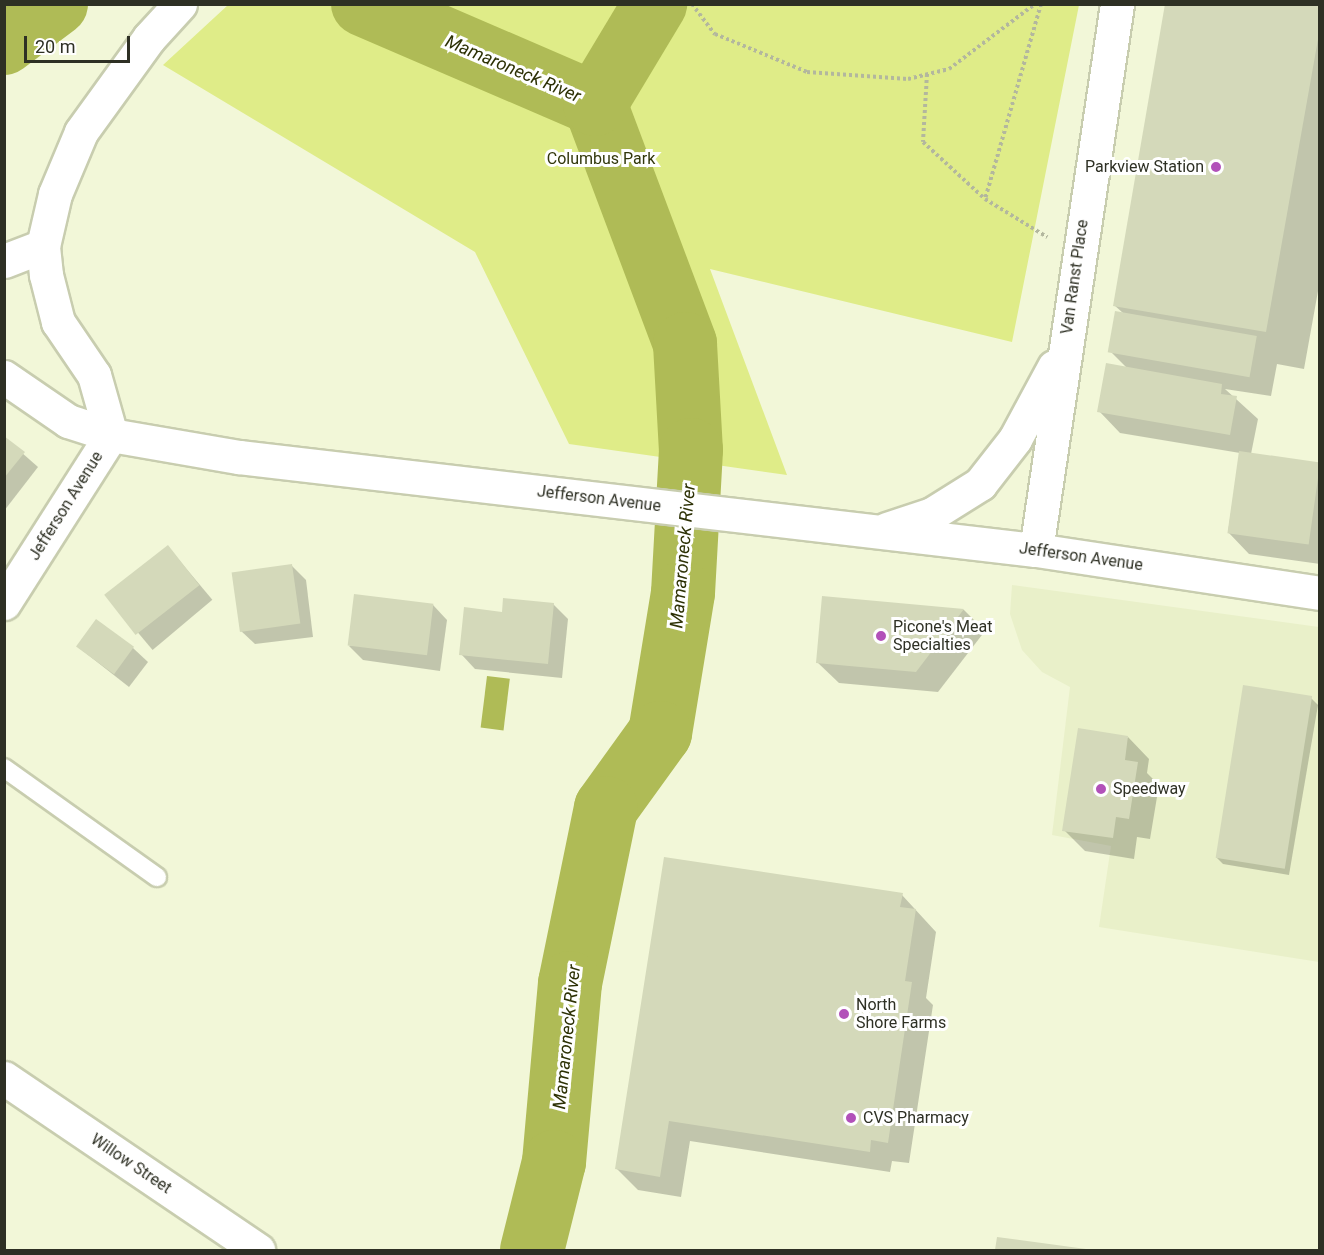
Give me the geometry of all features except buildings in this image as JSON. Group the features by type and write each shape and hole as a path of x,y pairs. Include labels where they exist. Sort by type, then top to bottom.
{"street":[{"name":"Van Ranst Place","path":"1036,550 1117,4"},
{"path":"111,435 94,375 58,322 46,275 43,246 55,194 81,132 149,38 174,11"},
{"path":"4,261 43,246"},
{"path":"878,533 932,514 980,484 1015,439 1065,347"},
{"path":"4,377 68,421 111,435"},
{"name":"Jefferson Avenue","path":"4,603 111,435 239,457 594,497 765,521 1036,550 1320,593"},
{"name":"Willow Street","path":"4,1078 258,1251"}],"lane":[{"path":"4,768 157,877"}],"path":[{"path":"692,4 715,34 807,72 908,79 949,69 1035,4"},
{"path":"985,199 1041,4"},
{"path":"927,74 923,142 985,199 1078,256"}],"shaded area":[{"path":"1012,585 1319,627 1319,962 1099,927 1111,846 1052,835 1070,687 1042,672 1022,650 1010,614"},
{"path":"487,676 510,679 503,730 481,728"}],"green space":[{"name":"Columbus Park","path":"228,5 1079,5 1012,342 710,269 787,475 569,444 475,252 163,65"}],"waterway":[{"name":"Mamaroneck River","path":"4,43 56,4"},
{"name":"Mamaroneck River","path":"363,4 595,104 685,344 691,450 683,593 660,733 606,808 570,983 554,1162 532,1250"},
{"path":"595,104 655,4"}],"place":[{"name":"Parkview Station","path":"1216,167"},
{"name":"Picone's Meat Specialties","path":"881,636"},
{"name":"Speedway","path":"1101,789"},
{"name":"North Shore Farms","path":"844,1014"},
{"name":"CVS Pharmacy","path":"851,1118"}]}
